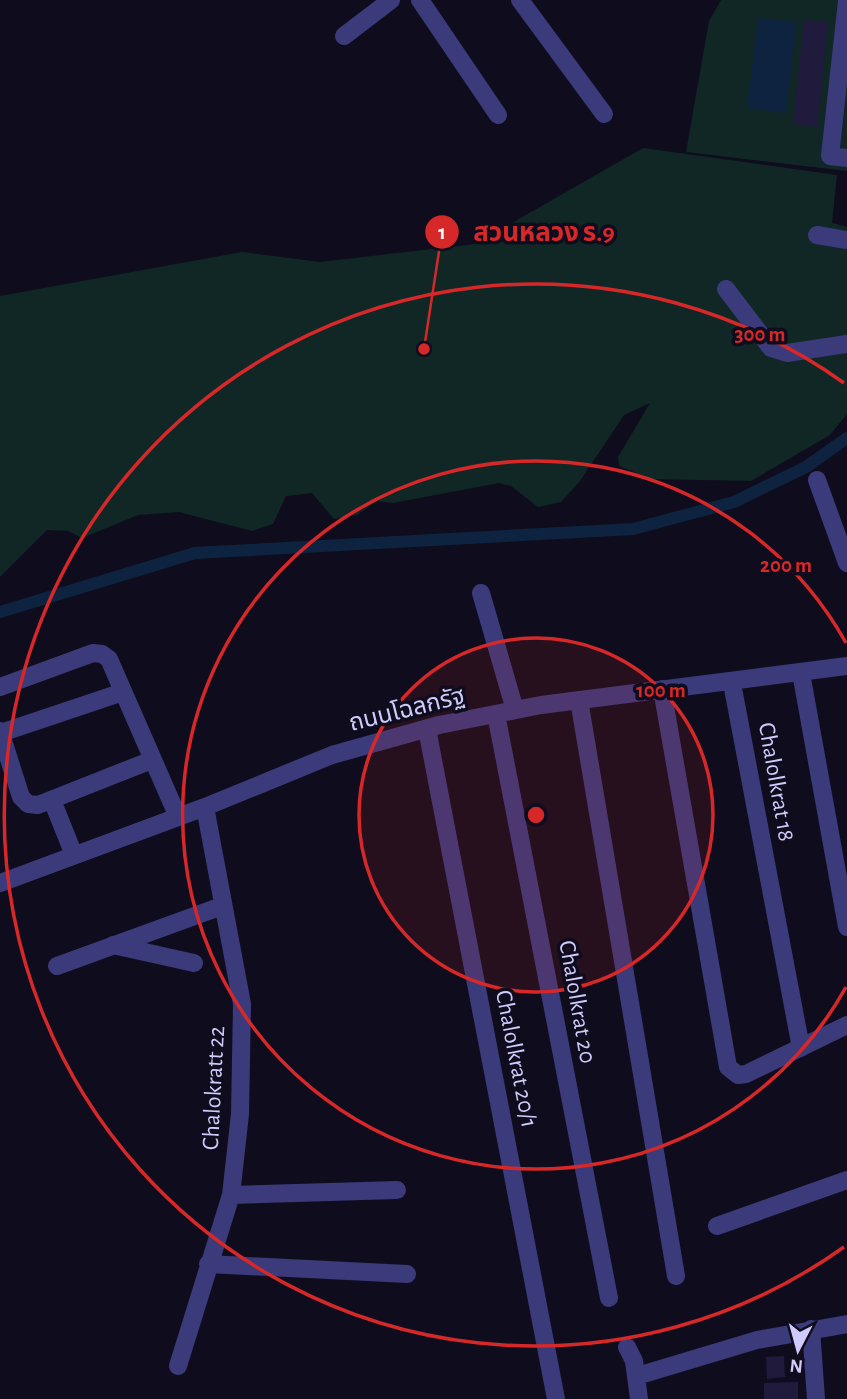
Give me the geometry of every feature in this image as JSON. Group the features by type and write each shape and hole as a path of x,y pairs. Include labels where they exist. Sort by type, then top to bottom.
{"street":[{"path":"344,36 391,0"},
{"path":"420,0 498,115"},
{"path":"520,0 604,114"},
{"path":"847,1 830,156 847,158"},
{"path":"817,235 847,240"},
{"path":"726,289 771,348 779,352 847,344"},
{"path":"817,480 847,563"},
{"path":"481,593 515,710"},
{"path":"0,687 93,653 102,654 109,659 177,817"},
{"name":"ถนนโฉลกรัฐ","path":"0,883 205,807 332,755 427,729 515,710 579,700 732,683 847,666"},
{"path":"801,674 847,927"},
{"name":"Chalolkrat 18","path":"732,683 801,1048"},
{"path":"662,689 728,1067 738,1075 746,1074 847,1025"},
{"path":"123,692 1,732 21,797 28,804 38,805 152,760"},
{"path":"579,700 676,1276"},
{"name":"Chalolkrat 20","path":"496,714 609,1298"},
{"name":"Chalolkrat 20/1","path":"427,729 556,1399"},
{"path":"52,800 74,855"},
{"name":"Chalokratt 22","path":"178,1366 231,1195 240,1123 242,1011 205,807"},
{"path":"57,966 222,906"},
{"path":"113,945 194,963"},
{"path":"717,1226 847,1180"},
{"path":"231,1195 397,1190"},
{"path":"208,1264 407,1274"},
{"path":"637,1376 757,1340 847,1324"},
{"path":"811,1329 816,1399"},
{"path":"627,1347 637,1376 639,1399"}],"green space":[{"path":"721,0 847,0 847,171 686,152 709,21"},
{"path":"643,148 837,175 832,223 847,227 847,414 830,435 751,481 651,479 619,466 618,457 650,403 624,415 580,481 561,502 538,507 511,486 499,483 393,503 377,501 357,515 334,519 312,493 286,496 273,524 252,531 179,512 138,515 82,538 68,531 47,530 0,577 0,296 242,252 320,262 475,244"}],"water":[{"path":"758,18 796,22 786,113 747,108"}],"building":[{"path":"804,20 828,22 817,127 793,124"},
{"path":"784,1356 785,1377 767,1379 766,1357"},
{"path":"798,1382 798,1399 764,1399 764,1383"}],"waterway":[{"path":"0,612 195,553 633,529 734,502 806,467 847,438"}],"place":[{"name":"สวนหลวง ร.9","path":"424,349"}]}
